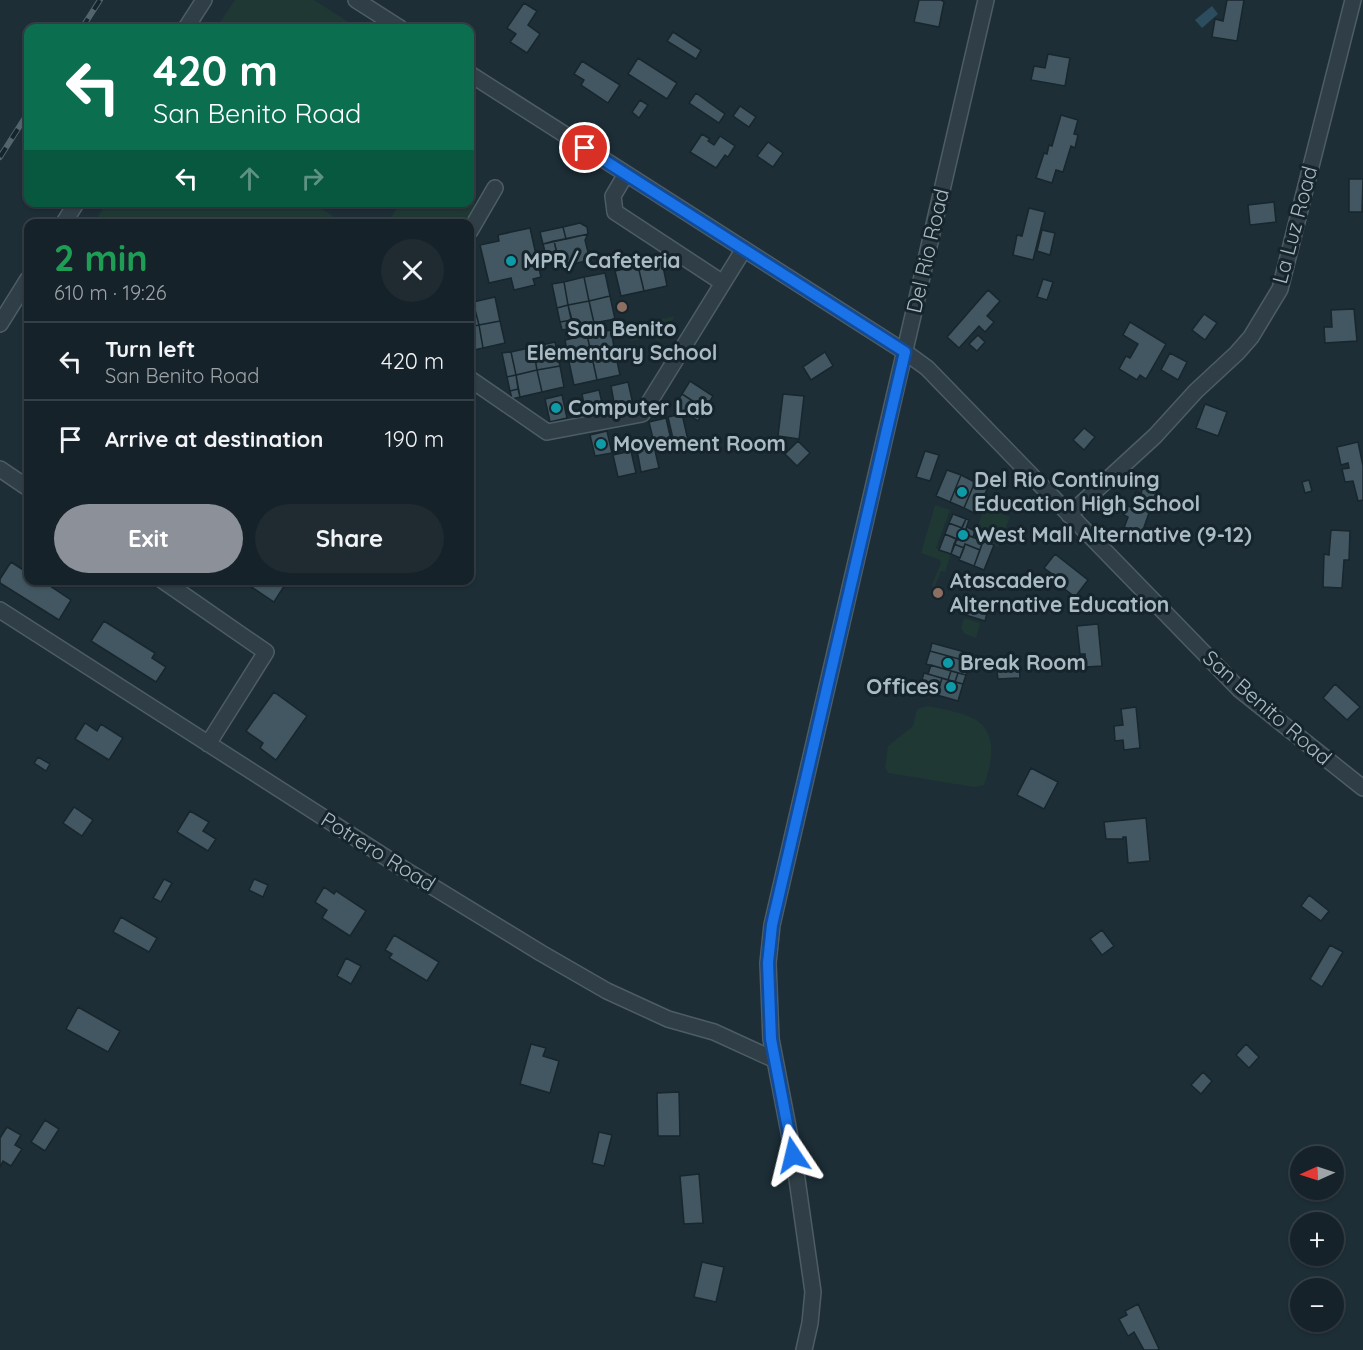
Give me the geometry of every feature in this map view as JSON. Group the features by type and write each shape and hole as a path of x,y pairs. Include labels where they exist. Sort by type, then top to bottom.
{"street":[{"path":"189,24 204,0"},
{"path":"356,0 394,24"},
{"name":"Del Rio Road","path":"804,1350 813,1292 794,1158 773,1059 768,986 772,925 986,0"},
{"name":"La Luz Road","path":"1070,515 1155,436 1196,391 1237,353 1251,337 1280,288 1353,0"},
{"name":"San Benito Road","path":"474,77 927,368 1240,690 1363,788"},
{"path":"626,174 613,196 615,212 723,283"},
{"path":"474,224 495,188"},
{"path":"474,382 548,432 642,414 744,249"},
{"path":"0,324 24,285"},
{"path":"0,469 24,485"},
{"path":"169,585 266,652 208,744"},
{"name":"Potrero Road","path":"0,610 407,871 607,991 668,1019 714,1032 773,1059"}],"green space":[{"path":"235,0 314,0 352,24 219,24"},
{"path":"474,202 478,205 469,219 390,219 398,207 474,207"},
{"path":"104,207 321,207 338,219 96,219"},
{"path":"675,316 659,341 651,336 631,341 628,326"},
{"path":"935,505 950,510 936,548 951,554 945,572 941,571 933,587 940,560 921,553"},
{"path":"985,507 1010,517 998,547 973,537"},
{"path":"964,618 980,623 976,638 965,634 961,628"},
{"path":"928,706 968,716 985,728 991,744 991,761 984,785 974,787 888,773 885,767 888,746 913,726 917,709"}],"water":[{"path":"1212,6 1218,14 1202,28 1195,20"}],"building":[{"path":"919,0 944,2 939,27 914,22"},
{"path":"1227,0 1244,0 1237,41 1212,37 1215,19 1223,21"},
{"path":"524,3 537,11 528,25 540,34 527,53 510,42 516,34 507,28"},
{"path":"673,32 701,50 696,59 667,41"},
{"path":"1048,54 1070,58 1065,86 1031,80 1034,66 1045,68"},
{"path":"638,58 677,83 667,99 628,74"},
{"path":"582,61 620,85 608,103 581,85 584,80 574,74"},
{"path":"696,93 725,114 719,123 689,103"},
{"path":"640,100 648,105 639,118 632,112"},
{"path":"740,106 756,117 749,127 733,116"},
{"path":"1061,115 1078,120 1074,134 1078,135 1075,148 1071,146 1063,172 1056,170 1052,183 1036,178 1044,153 1047,154 1049,145 1052,146"},
{"path":"702,134 714,145 720,136 735,146 728,157 725,155 716,168 690,152"},
{"path":"768,142 783,153 773,167 757,156"},
{"path":"1349,179 1363,179 1362,212 1349,212"},
{"path":"1274,202 1276,222 1250,225 1248,205"},
{"path":"1029,208 1045,212 1033,260 1013,255 1017,235 1022,236"},
{"path":"580,223 587,227 588,234 566,239 563,227"},
{"path":"563,227 566,239 543,244 540,232"},
{"name":"MPR/ Cafeteria","path":"530,228 541,277 533,279 535,285 514,290 511,278 489,283 480,245 499,241 498,235"},
{"path":"1042,230 1055,233 1050,255 1037,251"},
{"path":"588,234 585,240 590,260 560,267 554,241"},
{"path":"554,241 557,253 546,256 543,244"},
{"path":"662,261 667,286 644,291 638,266"},
{"path":"638,266 644,291 621,296 615,271"},
{"path":"605,273 610,296 589,301 584,277"},
{"path":"584,277 589,301 568,305 564,282"},
{"path":"1043,279 1053,282 1047,300 1037,297"},
{"path":"564,282 568,305 557,308 552,284"},
{"path":"988,290 1000,301 987,316 994,322 985,332 979,326 959,348 947,337"},
{"path":"610,296 615,319 594,323 589,301"},
{"path":"495,297 500,321 479,325 474,302"},
{"path":"589,301 594,323 573,328 568,305"},
{"path":"568,305 572,320 560,322 557,308"},
{"path":"474,306 479,325 474,326"},
{"path":"1354,309 1357,341 1325,343 1324,327 1332,327 1331,310"},
{"path":"1204,314 1217,323 1205,340 1192,330"},
{"path":"572,320 573,328 562,330 560,322"},
{"path":"500,321 505,343 483,348 479,325"},
{"path":"1130,322 1166,344 1146,379 1140,375 1137,380 1119,369 1126,356 1130,358 1138,344 1123,335"},
{"path":"479,325 483,348 474,350 474,326"},
{"path":"611,330 615,352 592,357 587,335"},
{"path":"587,335 592,357 569,362 565,340"},
{"path":"978,335 985,342 977,351 969,344"},
{"path":"555,342 560,366 537,370 533,347"},
{"path":"533,347 537,370 516,375 511,352"},
{"path":"511,352 516,375 507,377 502,353"},
{"path":"615,352 620,375 597,380 592,357"},
{"path":"825,352 833,366 811,380 803,367"},
{"path":"1170,353 1187,362 1178,380 1161,370"},
{"path":"592,357 597,380 574,385 569,362"},
{"path":"560,366 564,387 542,392 537,370"},
{"path":"537,370 542,392 520,397 516,375"},
{"path":"516,375 518,389 510,391 507,377"},
{"path":"690,381 713,396 705,409 682,394"},
{"path":"628,382 633,404 615,408 611,386"},
{"path":"518,389 520,397 512,399 510,391"},
{"path":"599,390 604,411 586,415 582,394"},
{"path":"682,394 705,409 698,421 674,406"},
{"path":"783,394 804,396 799,439 778,436"},
{"name":"Computer Lab","path":"562,395 567,418 550,422 545,399"},
{"path":"1205,404 1227,412 1218,436 1196,428"},
{"path":"682,414 688,440 674,443 668,417"},
{"path":"666,418 671,440 654,443 649,422"},
{"path":"1084,428 1095,437 1084,450 1073,440"},
{"name":"Movement Room","path":"607,431 612,453 595,456 590,435"},
{"path":"798,441 810,453 797,466 785,454"},
{"path":"1358,442 1363,466 1363,500 1358,501 1353,481 1345,482 1342,469 1349,468 1348,463 1341,465 1337,447"},
{"path":"654,446 659,468 641,472 637,450"},
{"path":"631,451 636,473 618,477 613,455"},
{"path":"925,451 939,455 930,481 916,477"},
{"path":"947,470 961,475 950,502 936,496"},
{"name":"Del Rio Continuing Education High School","path":"961,475 975,482 964,508 950,502"},
{"path":"1309,480 1312,491 1305,493 1302,482"},
{"path":"975,482 988,487 976,514 964,508"},
{"path":"1144,482 1158,487 1142,533 1124,528 1128,517 1124,515 1127,506 1131,507 1136,492 1141,494"},
{"path":"953,514 966,519 962,528 949,523"},
{"name":"West Mall Alternative (9-12)","path":"966,519 969,520 964,534 983,541 980,550 965,544 964,548 954,544"},
{"path":"949,523 962,528 958,540 945,534"},
{"path":"967,527 975,531 973,537 964,534"},
{"path":"1331,530 1350,531 1349,560 1344,560 1342,588 1323,587 1324,554 1329,555"},
{"path":"945,534 957,539 951,554 939,550"},
{"path":"983,541 994,545 984,570 974,566"},
{"path":"954,544 964,548 960,558 951,554"},
{"path":"965,544 980,550 974,566 959,560"},
{"path":"1055,554 1088,580 1075,597 1053,580 1055,576 1044,568"},
{"path":"11,562 24,570 24,585 48,585 71,600 59,620 0,583 0,579"},
{"path":"248,585 285,585 274,602"},
{"path":"963,599 989,606 985,621 959,613"},
{"path":"104,621 155,653 152,658 166,667 156,682 91,641"},
{"path":"1098,624 1102,666 1086,667 1085,654 1080,654 1077,626"},
{"name":"Offices","path":"932,643 972,654 970,662 930,651"},
{"name":"Break Room","path":"930,651 970,662 966,675 926,664"},
{"path":"1019,662 1020,678 998,679 996,664"},
{"path":"931,665 951,671 948,680 928,674"},
{"path":"951,671 958,673 955,682 948,680"},
{"path":"924,673 942,678 937,695 919,690"},
{"path":"958,673 966,675 963,684 955,682"},
{"name":"Offices","path":"942,678 963,684 958,701 937,695"},
{"path":"1335,684 1360,707 1347,720 1323,698"},
{"path":"274,692 307,716 276,760 260,748 263,743 246,731"},
{"path":"1136,707 1140,748 1124,750 1123,740 1115,741 1114,726 1123,725 1121,709"},
{"path":"85,723 97,731 101,724 123,738 109,760 75,739"},
{"path":"38,757 50,764 46,771 34,763"},
{"path":"1031,768 1058,782 1044,809 1017,795"},
{"path":"74,807 93,820 82,836 63,823"},
{"path":"190,811 209,822 203,831 216,839 208,851 177,832"},
{"path":"1146,818 1150,861 1128,863 1126,837 1106,839 1104,822"},
{"path":"164,879 172,883 161,902 153,898"},
{"path":"254,879 268,885 263,897 249,890"},
{"path":"324,887 334,894 336,891 366,911 350,936 322,918 327,910 315,902"},
{"path":"1309,895 1329,911 1321,921 1301,906"},
{"path":"121,917 157,938 149,952 113,932"},
{"path":"1102,930 1114,946 1102,955 1090,939"},
{"path":"394,935 439,962 427,981 389,958 392,954 385,950"},
{"path":"1330,945 1343,952 1322,987 1310,979"},
{"path":"346,958 361,966 351,984 337,976"},
{"path":"78,1007 120,1031 108,1052 66,1029"},
{"path":"531,1044 546,1048 543,1056 559,1061 550,1093 520,1084"},
{"path":"1246,1044 1259,1057 1249,1068 1236,1055"},
{"path":"1203,1072 1212,1081 1201,1094 1191,1085"},
{"path":"679,1092 680,1136 658,1136 657,1093"},
{"path":"45,1120 59,1129 45,1151 31,1142"},
{"path":"7,1127 21,1135 15,1145 22,1149 11,1166 3,1161 0,1167 0,1138"},
{"path":"599,1132 612,1135 604,1166 592,1163"},
{"path":"699,1174 703,1223 684,1224 680,1176"},
{"path":"702,1262 724,1267 716,1302 694,1297"},
{"path":"1138,1304 1159,1349 1157,1350 1144,1350 1134,1332 1128,1336 1119,1319 1127,1315 1125,1311"}],"railway":[{"path":"85,24 100,0"},
{"path":"0,157 24,119"}],"place":[{"name":"MPR/ Cafeteria","path":"511,261"},
{"name":"San Benito Elementary School","path":"622,307"},
{"name":"Computer Lab","path":"556,408"},
{"name":"Movement Room","path":"601,444"},
{"name":"Del Rio Continuing Education High School","path":"962,492"},
{"name":"West Mall Alternative (9-12)","path":"963,535"},
{"name":"Atascadero Alternative Education","path":"938,593"},
{"name":"Break Room","path":"948,663"},
{"name":"Offices","path":"951,687"}],"route":[{"path":"585,148 905,352 772,925 768,963 771,1039 793,1155"}]}
